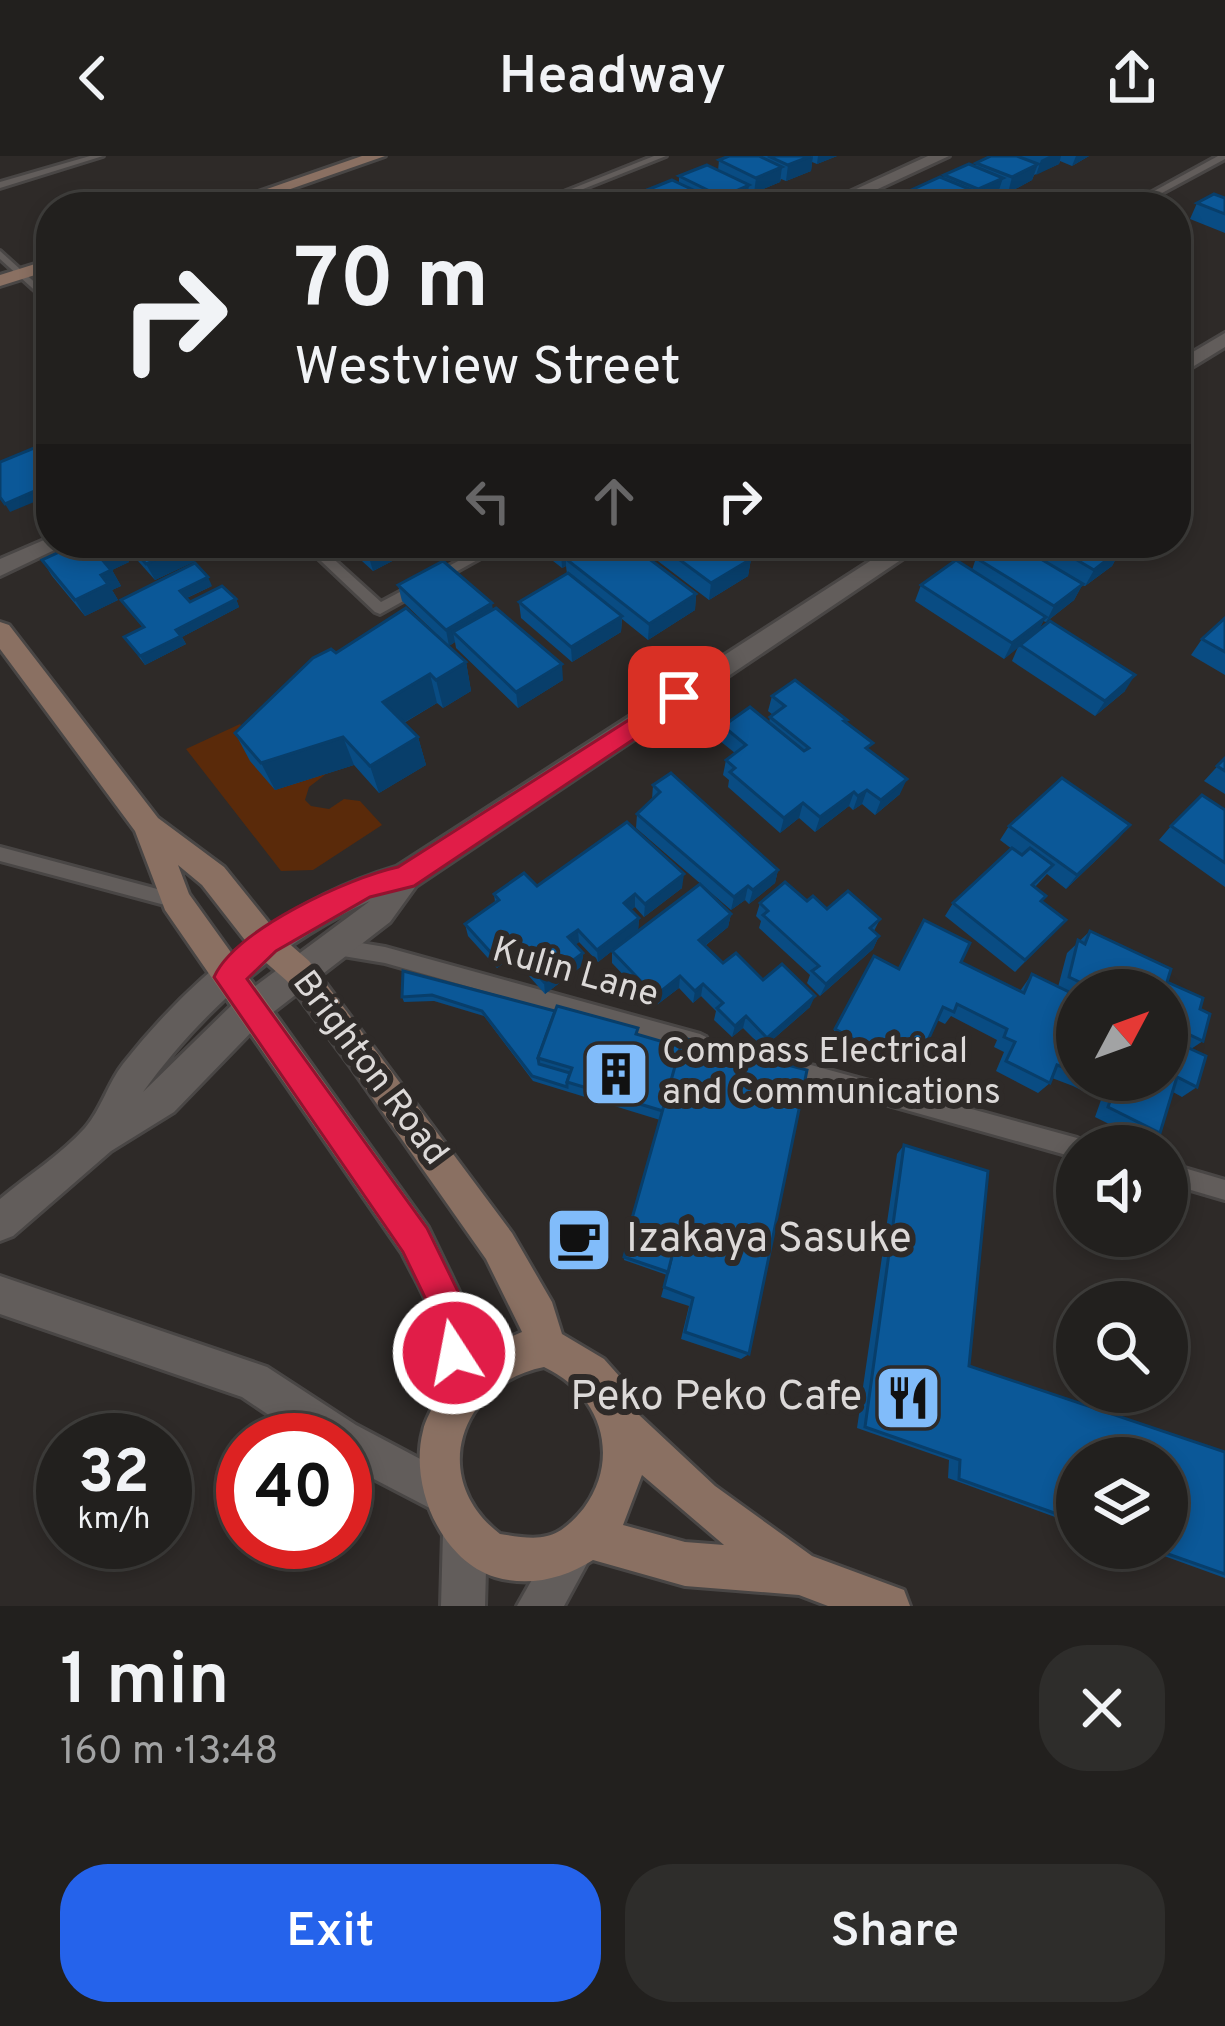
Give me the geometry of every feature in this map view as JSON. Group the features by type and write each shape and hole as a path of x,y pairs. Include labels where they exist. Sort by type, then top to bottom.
{"street":[{"path":"269,192 377,156"},
{"path":"859,192 941,156"},
{"path":"0,281 36,269"},
{"path":"1191,361 1225,339"},
{"path":"0,568 36,552"},
{"path":"0,1223 99,1138 162,1100 251,1009 379,914 405,878 891,558"},
{"name":"Brighton Road","path":"0,631 148,826 213,876 266,943 298,971 499,1246 538,1316 545,1347"},
{"name":"Brighton Road","path":"148,826 176,901 415,1240 450,1312 457,1395"},
{"path":"99,1138 134,1077 266,943 363,887 405,878"},
{"path":"0,1295 254,1381 301,1413"},
{"path":"464,1606 455,1514 440,1458 446,1420 457,1395 480,1369 515,1349 545,1347 589,1367 610,1394 622,1426 622,1472 610,1508 580,1543 539,1606"},
{"path":"622,1426 700,1501 799,1573 888,1606"},
{"path":"372,1460 455,1514 492,1554 540,1561 580,1543 685,1564 799,1573"}],"lane":[{"path":"0,185 99,156"},
{"path":"569,192 662,156"},
{"path":"1157,192 1224,156"},
{"path":"0,254 36,288"},
{"path":"324,558 380,609 474,558"},
{"path":"0,854 176,901"},
{"name":"Kulin Lane","path":"332,946 385,955 719,1048"},
{"path":"764,1061 1056,1142"},
{"path":"1188,1179 1225,1190"}],"shaded area":[{"path":"240,724 261,750 326,774 309,787 305,800 311,806 329,809 344,799 360,801 382,825 313,870 281,871 186,749"}],"building":[{"path":"759,156 782,167 756,178 719,160"},
{"path":"768,156 811,156 788,165"},
{"path":"991,156 1017,156 1038,164 1012,177 976,163"},
{"path":"969,164 1003,178 978,189 944,175"},
{"path":"707,165 749,185 733,192 712,192 679,176"},
{"path":"940,177 974,191 972,192 907,192"},
{"path":"672,180 697,192 651,192 647,190"},
{"path":"1214,194 1225,198 1225,214 1197,203"},
{"path":"36,447 36,491 5,504 0,497 0,462"},
{"path":"101,558 111,570 101,575 108,584 75,600 42,560"},
{"path":"648,558 696,594 649,624 566,559"},
{"path":"677,558 751,559 711,583"},
{"path":"976,558 1039,558 1083,584 1054,606"},
{"path":"1074,558 1109,558 1094,570"},
{"path":"956,560 1046,617 1012,643 921,585"},
{"path":"443,561 492,603 446,630 398,585"},
{"path":"195,563 208,577 180,591 190,602 222,586 236,599 176,630 181,636 140,656 124,637 144,627 121,600"},
{"path":"568,573 622,616 571,647 519,602"},
{"path":"406,608 466,662 436,680 430,674 383,702 418,737 370,766 343,737 261,763 235,733 313,658 331,649 336,653"},
{"path":"496,608 562,664 516,692 453,632"},
{"path":"1225,618 1225,652 1202,639"},
{"path":"1050,621 1135,675 1105,701 1020,645"},
{"path":"795,680 847,720 873,743 866,748 907,779 881,800 867,790 858,796 854,792 820,817 803,803 784,818 730,772 735,768 726,760 746,745 723,726 750,707 804,751 809,748 770,717 785,706 772,696"},
{"path":"671,773 778,870 753,890 748,886 734,897 637,814 660,792 653,785"},
{"path":"1062,778 1130,825 1077,875 1009,826"},
{"path":"1202,795 1225,810 1225,863 1171,826"},
{"path":"627,822 684,874 645,904 635,894 624,903 639,918 597,950 578,930 568,937 583,953 544,982 509,945 494,956 465,924 499,900 494,894 524,873 537,886"},
{"path":"1012,848 1022,855 1030,848 1053,865 1032,885 1046,896 1041,901 1066,920 1025,960 953,903"},
{"path":"785,882 807,901 813,896 827,909 848,891 880,919 870,928 879,936 826,984 812,971 819,966 763,915 768,911 760,903"},
{"path":"700,884 731,914 699,940 723,963 736,953 763,980 782,964 815,996 767,1038 746,1016 735,1026 717,1008 723,1003 703,984 695,991 680,976 655,996 612,951"},
{"path":"924,920 970,943 961,962 1024,993 1032,974 1056,986 1056,1068 1050,1083 1006,1061 1015,1042 1004,1037 1007,1029 957,1004 954,1012 943,1007 924,1049 909,1041 905,1051 888,1042 882,1055 835,1029 874,956 899,969"},
{"path":"1090,931 1171,969 1071,969 1078,940 1085,944"},
{"path":"403,971 555,1011 538,1058 539,1064 570,1073 567,1087 532,1076 482,1011 432,995 402,997"},
{"path":"1188,991 1203,998 1200,1009 1210,1014 1203,1041 1188,1034"},
{"name":"Compass Electrical and Communications","path":"557,1006 638,1028 636,1034 681,1047 663,1111 567,1082 572,1068 538,1058"},
{"path":"683,1038 807,1070 749,1354 685,1332 693,1298 664,1287 675,1244 629,1229"},
{"path":"1188,1048 1206,1056 1197,1087 1188,1082"},
{"path":"1110,1101 1170,1101 1162,1125 1144,1125 1108,1107"},
{"path":"904,1145 988,1171 969,1366 1056,1395 1056,1413 1109,1413 1180,1437 1056,1437 1056,1514 959,1479 960,1460 865,1427"},
{"path":"629,1238 673,1252 668,1272 624,1257"},
{"path":"1188,1440 1225,1452 1225,1574 1188,1561"}],"place":[{"name":"Compass Electrical and Communications","path":"616,1074"},
{"name":"Izakaya Sasuke","path":"579,1240"},
{"name":"Peko Peko Cafe","path":"908,1398"}],"route":[{"path":"454,1353 450,1312 415,1240 228,977 266,943 363,887 405,878 679,697"}]}
